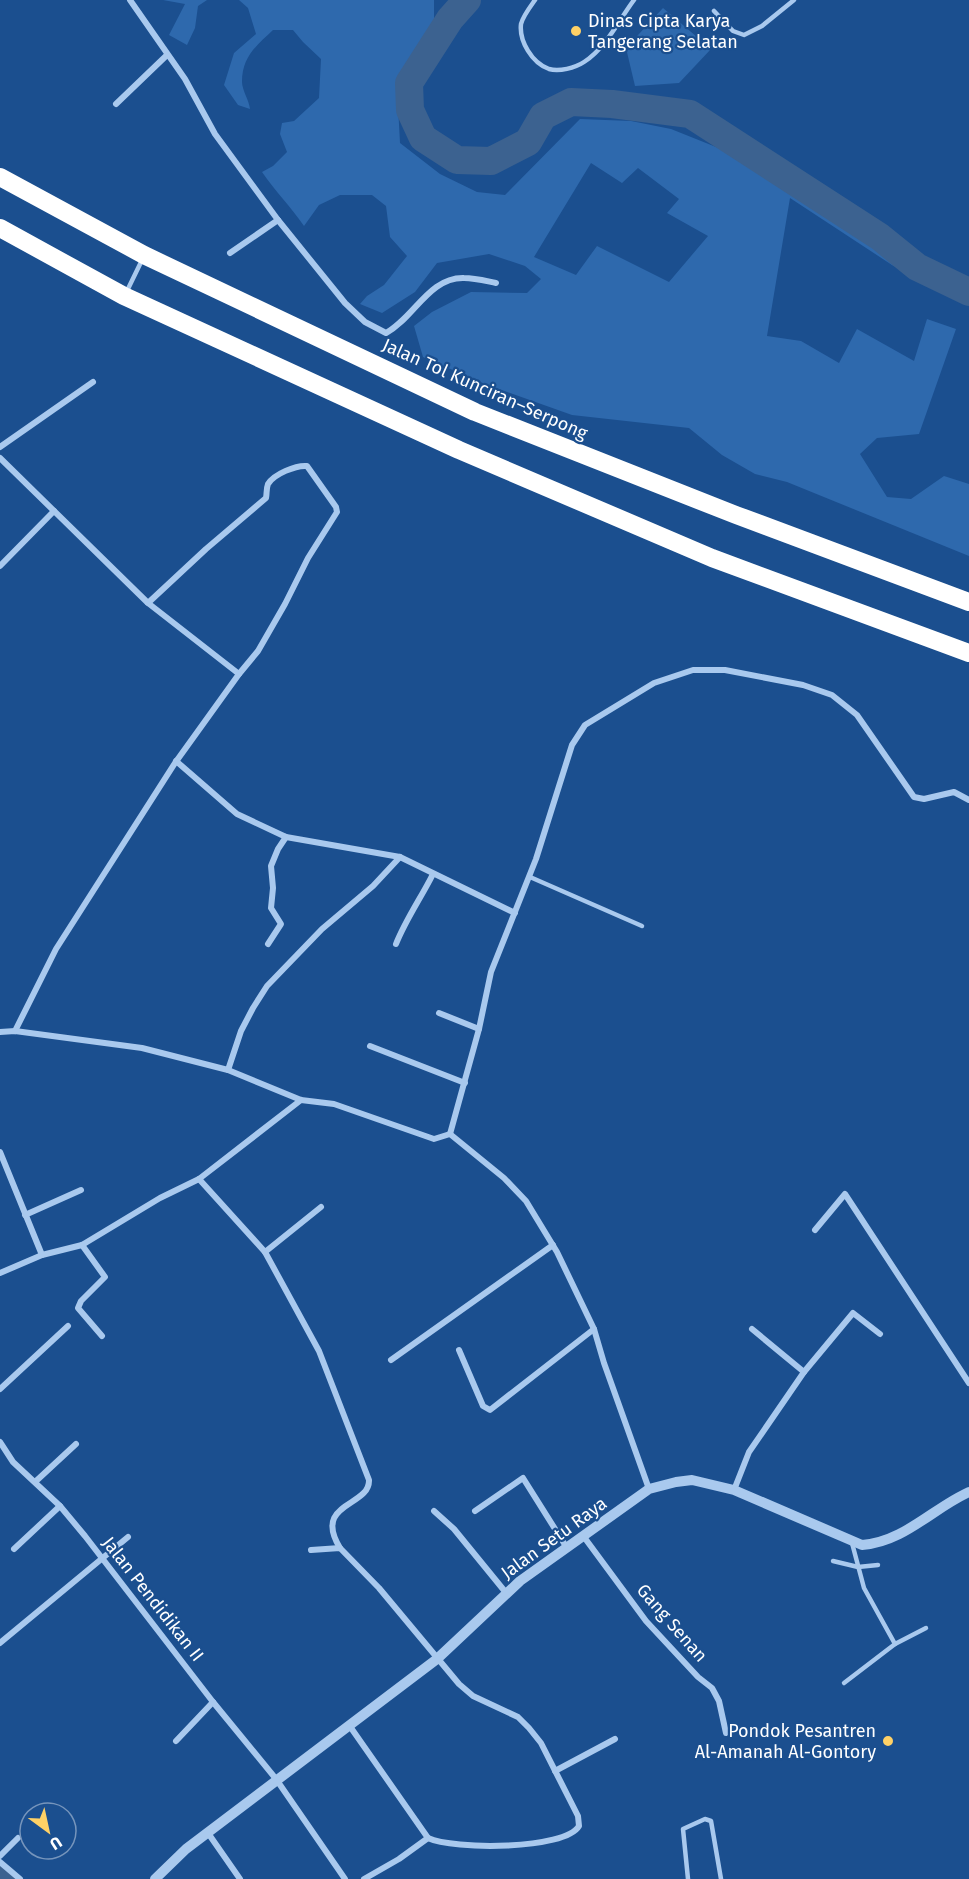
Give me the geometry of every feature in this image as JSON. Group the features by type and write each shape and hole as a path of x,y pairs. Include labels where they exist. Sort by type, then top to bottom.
{"highway":[{"name":"Jalan Tol Kunciran–Serpong","path":"0,177 144,255 476,412 735,515 969,602"},
{"path":"0,228 124,296 459,450 701,554 969,653"}],"street":[{"path":"129,0 185,79 215,134 278,220 345,303 365,322 386,333 410,315 435,286 448,280 463,278 496,283"},
{"path":"116,104 166,55"},
{"path":"230,253 278,220"},
{"path":"0,447 93,382"},
{"path":"0,458 148,603 239,674"},
{"path":"15,1031 56,949 176,761 258,651 308,558 337,512 336,507 307,466 291,469 270,482 266,487 266,498 148,603"},
{"path":"0,566 54,511"},
{"path":"450,1134 479,1029 491,972 530,877 572,745 585,725 654,682 693,670 725,670 803,685 832,695 857,715 914,797 924,799 954,792 969,800"},
{"path":"176,761 237,814 286,837 400,857 515,913"},
{"path":"268,944 281,924 271,908 273,888 271,866 286,837"},
{"path":"228,1071 241,1030 267,986 322,929 373,886 400,857"},
{"path":"396,944 406,920 434,874"},
{"path":"439,1013 479,1029"},
{"path":"0,1032 15,1031 142,1048 228,1071 301,1100 334,1104 434,1139 450,1134"},
{"path":"370,1046 465,1083"},
{"path":"0,1273 42,1255 82,1245 160,1198 199,1179 301,1100"},
{"path":"450,1134 504,1178 526,1202 553,1245 594,1329 649,1489"},
{"path":"0,1152 42,1255"},
{"path":"199,1179 265,1252 319,1351 369,1480 368,1488 335,1516 332,1535 340,1548 379,1588 459,1684 473,1696 518,1717 541,1743 578,1816 579,1826 571,1834 546,1840 488,1847 448,1844 428,1838 349,1725"},
{"path":"25,1215 81,1190"},
{"path":"815,1230 845,1194 969,1383"},
{"path":"265,1252 321,1207"},
{"path":"82,1245 105,1277 81,1301 78,1308 102,1336"},
{"path":"391,1360 553,1245"},
{"path":"734,1490 749,1452 804,1372 853,1313 880,1334"},
{"path":"0,1389 68,1326"},
{"path":"459,1350 483,1406 490,1410 594,1329"},
{"path":"752,1329 804,1372"},
{"name":"Jalan Pendidikan II","path":"0,1442 13,1462 60,1506 276,1779 345,1879"},
{"path":"35,1482 76,1444"},
{"path":"475,1510 524,1478 567,1549"},
{"name":"Jalan Setu Raya","path":"154,1879 173,1860 276,1779 437,1659 539,1566 567,1549 649,1489 692,1480 734,1490 852,1543 862,1545 876,1544 891,1539 969,1492"},
{"path":"14,1549 60,1506"},
{"path":"434,1510 454,1529 507,1594"},
{"name":"Gang Senan","path":"584,1537 646,1621 698,1677 712,1688 719,1701 726,1733"},
{"path":"0,1643 128,1538"},
{"path":"311,1550 340,1548"},
{"path":"176,1741 213,1702"},
{"path":"555,1771 615,1739"},
{"path":"208,1833 240,1879"},
{"path":"0,1856 18,1838"},
{"path":"364,1879 399,1859 428,1838"},
{"path":"0,1862 20,1879"}],"lane":[{"path":"535,0 522,21 521,36 529,53 548,69 566,70 584,62 604,42 634,0"},
{"path":"714,10 733,31 744,34 762,27 794,0"},
{"path":"124,296 144,255"},
{"path":"530,877 642,926"},
{"path":"852,1543 864,1588 895,1644"},
{"path":"833,1561 858,1567 878,1565"},
{"path":"844,1683 895,1644 926,1628"},
{"path":"688,1879 683,1829 705,1819 711,1821 721,1879"}],"shaded area":[{"path":"163,0 207,0 198,6 195,28 187,45 169,35 185,4"},
{"path":"239,0 434,0 434,22 405,65 397,87 400,143 440,174 477,192 505,195 580,119 631,121 671,129 741,157 905,268 969,297 969,304 892,265 790,198 767,336 801,341 839,363 857,329 914,361 927,319 956,329 919,434 877,438 860,454 887,497 911,499 944,476 969,484 969,556 787,482 755,474 722,455 689,428 572,415 485,384 423,357 414,326 432,312 471,292 527,293 541,279 525,266 489,254 437,263 415,292 382,313 360,304 367,296 384,285 407,256 390,237 386,206 372,195 340,195 319,205 304,226 262,172 273,166 287,152 280,134 282,123 294,121 319,98 321,59 293,30 273,30 256,47 244,66 242,85 250,109 238,105 224,85 234,53 256,34 248,8","holes":["591,163 622,183 638,168 679,199 667,213 708,236 669,282 597,246 576,275 534,257"]},
{"path":"663,8 711,49 679,83 635,86 626,48"}],"waterway":[{"path":"467,0 450,19 409,83 410,110 423,138 457,160 491,161 528,142 543,116 571,102 612,104 690,114 880,237 917,267 969,292"}],"place":[{"name":"Dinas Cipta Karya Tangerang Selatan","path":"576,31"},
{"name":"Pondok Pesantren Al-Amanah Al-Gontory","path":"888,1741"}]}
